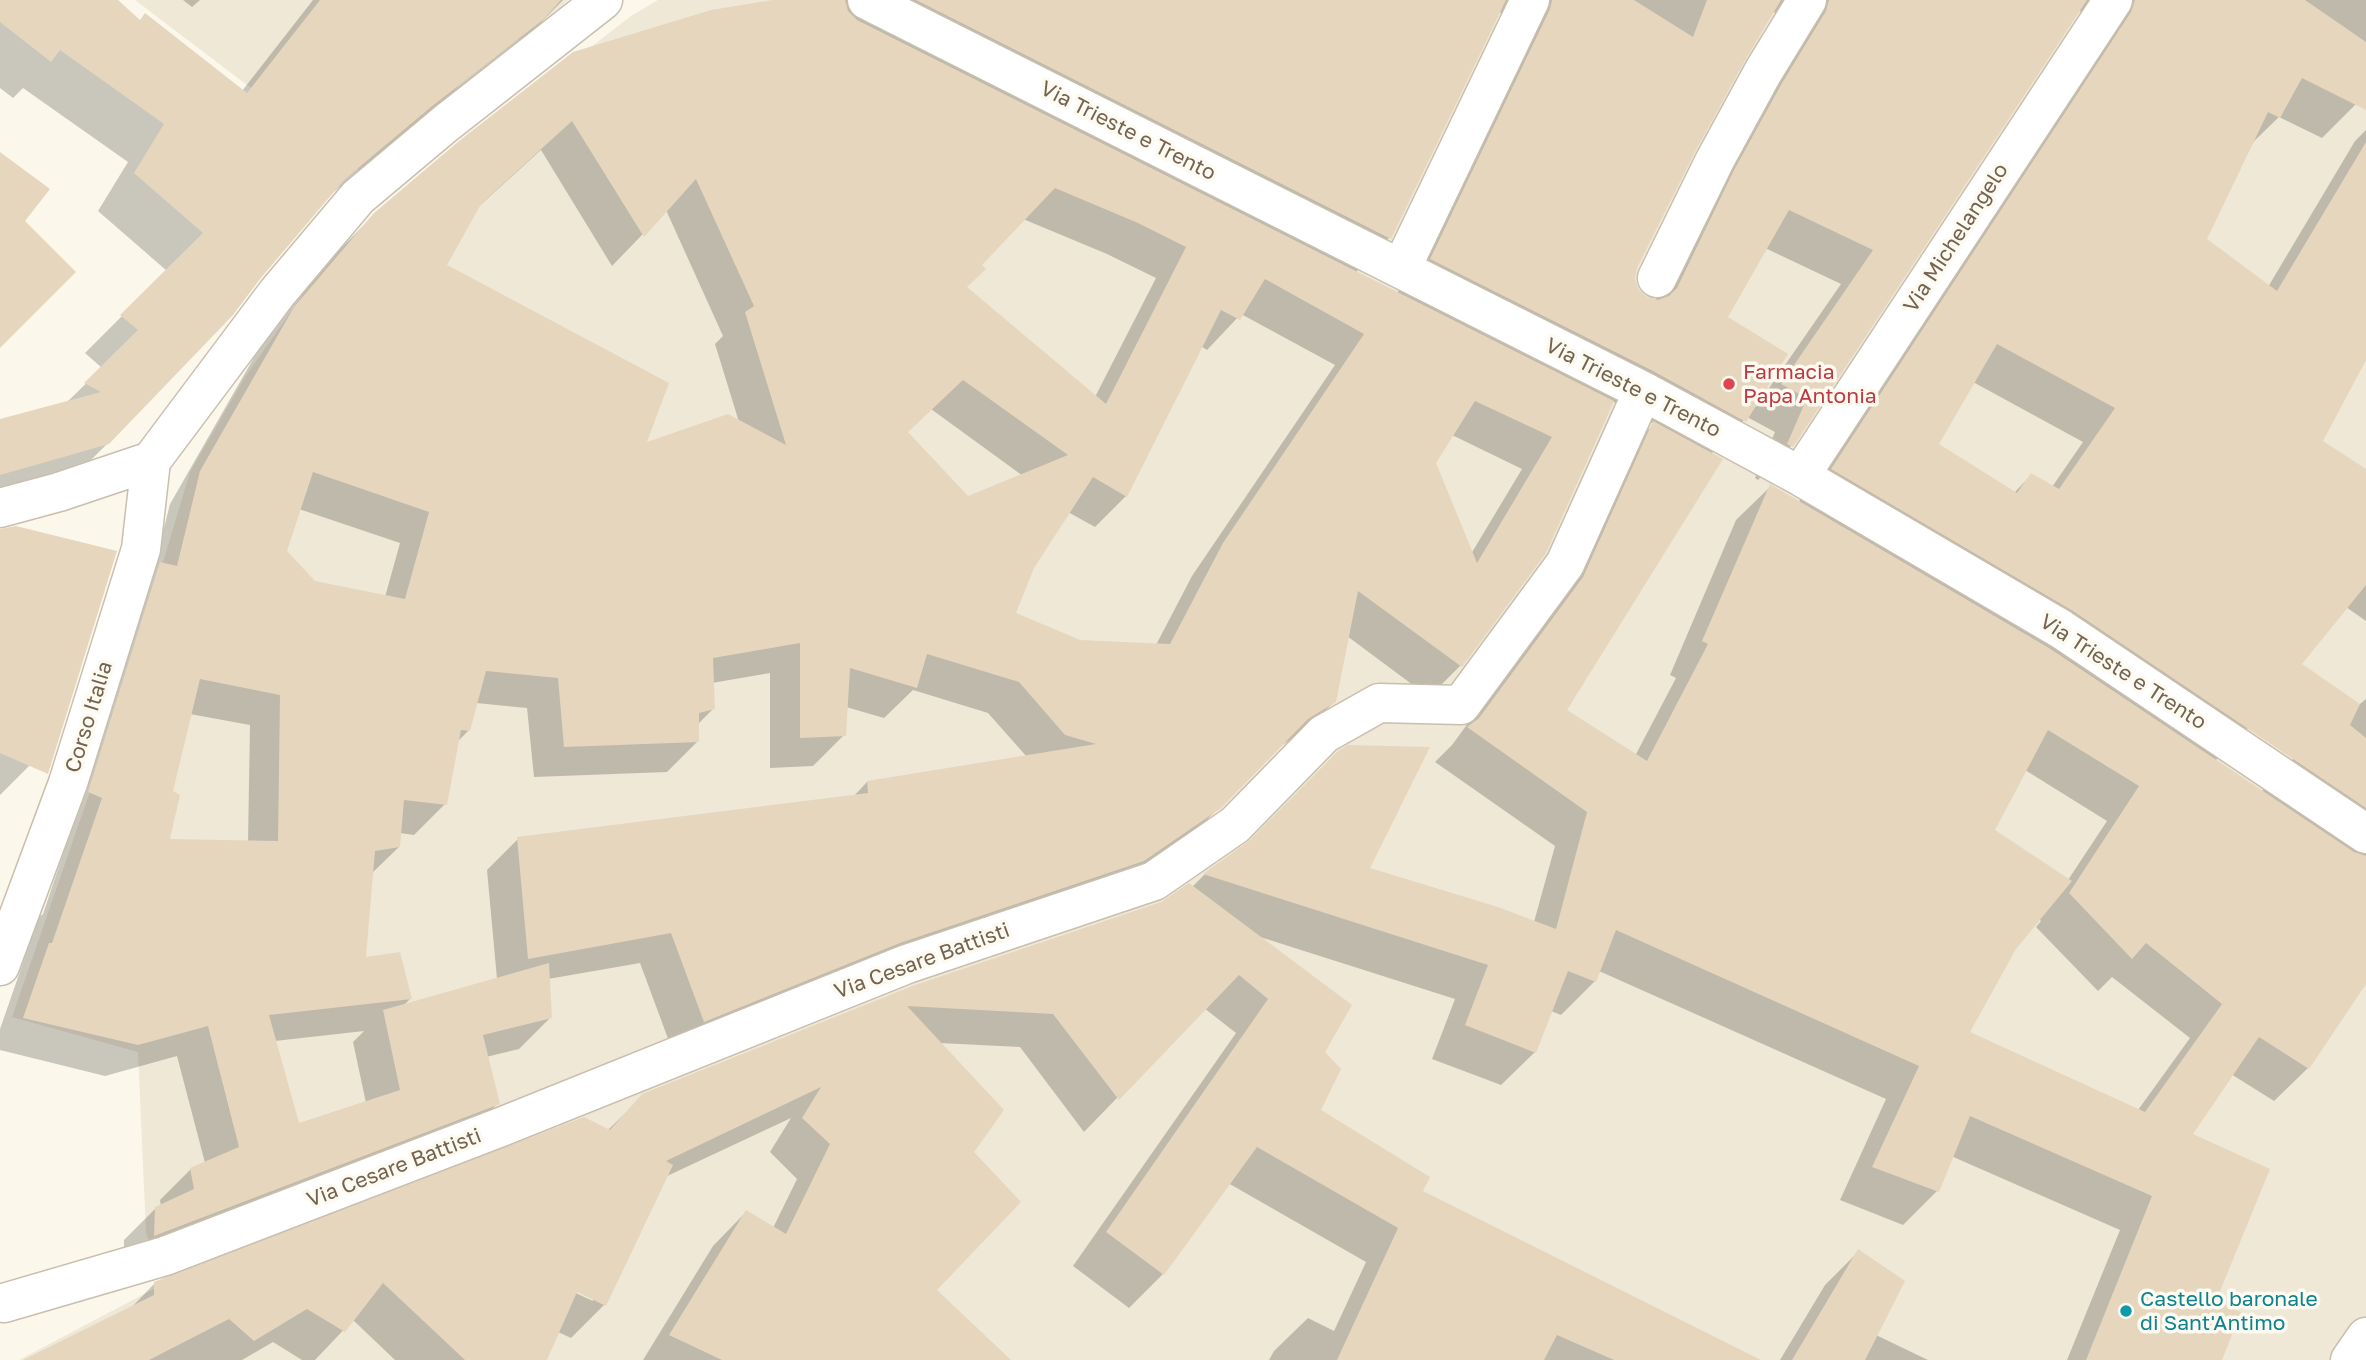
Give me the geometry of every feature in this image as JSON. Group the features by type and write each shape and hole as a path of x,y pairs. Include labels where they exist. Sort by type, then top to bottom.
{"street":[{"path":"0,508 59,492 151,461 277,293 358,197 445,124 603,0"},
{"name":"Via Trieste e Trento","path":"867,0 1643,391 1800,476 2061,629 2366,834"},
{"path":"1401,269 1530,0"},
{"path":"1657,278 1727,138 1807,0"},
{"name":"Via Michelangelo","path":"1800,476 2113,0"},
{"name":"Via Cesare Battisti","path":"1,1309 165,1256 501,1127 907,964 1154,881 1235,825 1324,734 1379,703 1461,705 1564,564 1643,391"},
{"name":"Corso Italia","path":"0,965 68,783 141,549 151,461"},
{"path":"2350,1360 2366,1337"}],"shaded area":[{"path":"135,0 568,0 529,39 491,41 432,120 363,173"},
{"path":"658,0 2366,0 2366,1360 19,1360 165,1283 146,1233 138,1052 12,1017 124,693 190,472 245,377 324,264 394,200 631,16"}],"building":[{"path":"0,0 118,0 140,20 145,13 247,93 320,0 561,0 544,19 431,107 344,180 233,315 109,444 0,475 0,419 101,392 84,383 138,330 120,315 203,233 134,173 164,124 60,50 51,62 0,22"},
{"path":"772,0 845,0 848,11 857,20 1614,401 1546,553 1462,667 1358,591 1336,702 1308,719 1221,808 1144,861 900,943 704,1022 671,933 528,959 517,837 868,793 867,781 1096,744 1065,735 1019,682 927,654 917,688 850,668 846,736 800,738 800,643 713,658 715,709 699,713 699,742 564,747 558,678 486,671 470,731 461,730 447,805 404,800 400,847 375,851 366,957 400,952 412,999 269,1015 299,1123 400,1090 383,1010 549,963 552,1018 483,1035 500,1104 154,1236 155,1207 194,1189 190,1168 239,1147 208,1026 138,1045 23,1018 102,798 88,792 160,562 177,566 200,471 294,307 374,213 459,141 573,52 711,10","holes":["572,121 644,237 696,179 754,306 745,312 786,445 728,414 647,442 669,383 447,265 481,204","1055,188 1138,223 1186,247 1106,404 967,287 986,269 982,265","1265,279 1364,334 1223,543 1170,644 1080,640 1016,613 1034,568 1093,477 1127,497 1221,310 1240,320","963,380 1068,455 968,496 908,432","1475,401 1552,437 1477,563 1436,463","313,472 429,512 405,599 315,581 287,551","200,679 280,695 278,841 170,839 180,795 173,791"]},
{"path":"916,0 1506,0 1391,239"},
{"path":"1552,0 1634,0 1693,37 1707,0 1781,0 1696,150 1637,268 1635,279 1639,290 1647,297 1658,300 1669,296 1677,288 1734,170 1826,11 1829,0 2087,0 1793,447 1787,444 1807,398 1781,384 1873,250 1789,210 1728,317 1788,354 1746,422 1653,371 1430,259"},
{"path":"2135,0 2305,0 2366,42 2366,110 2302,78 2280,118 2268,112 2207,239 2277,291 2366,142 2366,360 2323,441 2366,469 2366,585 2302,664 2360,704 2350,725 2366,738 2366,808 2073,611 1831,469 2131,12","holes":["1997,344 2115,408 2059,489 2031,473 2017,493 1939,444"]},
{"path":"0,152 50,189 25,221 76,272 0,348"},
{"path":"1653,421 1723,459 1567,710 1647,761 1708,644 1702,641 1770,484 2049,648 2354,852 2366,856 2366,984 2309,1069 2259,1037 2193,1134 2270,1169 2216,1301 2241,1312 2222,1360 2086,1360 2152,1196 1970,1116 1939,1192 1872,1167 1919,1066 1616,930 1596,982 1568,971 1536,1053 1465,1025 1488,965 1203,874 1250,840 1337,752 1348,745 1430,747 1370,868 1498,907 1556,929 1587,812 1467,727 1479,718 1583,577","holes":["2048,730 2139,786 2069,893 2132,959 2146,943 2222,1004 2145,1112 1970,1032 2016,949 2072,881 1995,830"]},
{"path":"16,526 117,551 48,774 0,753 0,529"},
{"path":"1189,883 1352,1005 1325,1052 1341,1069 1321,1110 1430,1177 1423,1191 1761,1360 1614,1360 1557,1335 1544,1360 1337,1360 1398,1228 1257,1147 1164,1275 1106,1232 1268,999 1239,975 1119,1100 1053,1014 907,1006 1004,1110 974,1152 1021,1202 937,1290 1011,1360 722,1360 669,1335 746,1210 786,1234 830,1144 802,1118 821,1087 666,1161 673,1165 606,1306 577,1292 547,1360 465,1360 383,1283 345,1332 307,1309 254,1341 229,1319 149,1360 23,1360 154,1295 154,1282 584,1117 610,1130 642,1094 915,985 1161,902"},
{"path":"1858,1249 1905,1281 1865,1360 1792,1360"}],"place":[{"name":"Farmacia Papa Antonia","path":"1729,384"},
{"name":"Castello baronale di Sant'Antimo","path":"2126,1311"}]}
